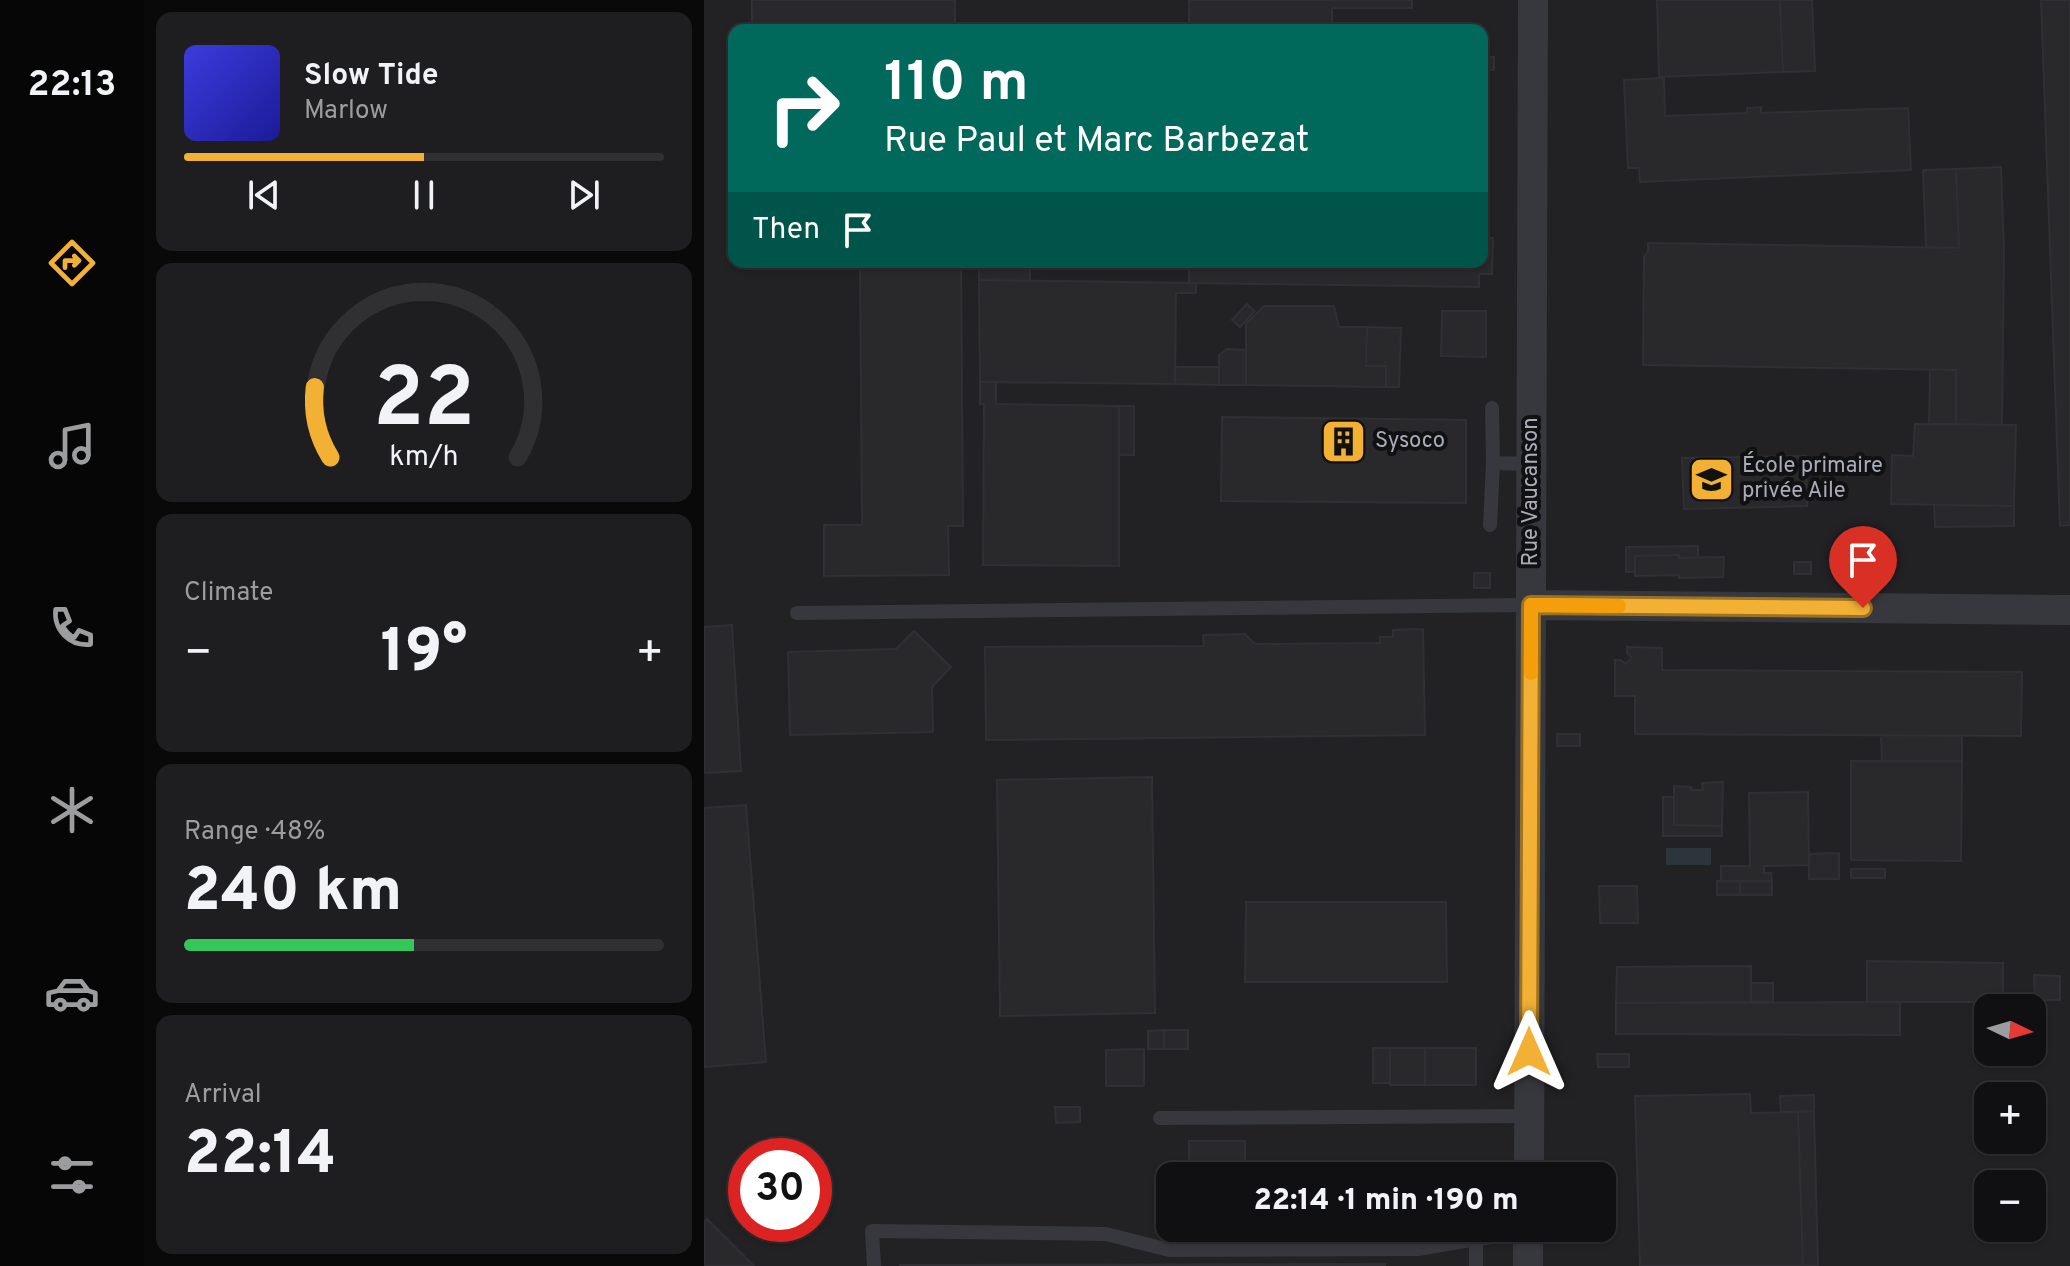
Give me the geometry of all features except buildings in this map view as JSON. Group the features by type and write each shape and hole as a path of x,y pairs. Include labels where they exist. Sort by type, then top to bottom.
{"street":[{"name":"Rue Vaucanson","path":"1529,1162 1533,0"},
{"path":"1531,605 2070,610"},
{"path":"1528,1242 1528,1266"}],"lane":[{"path":"1490,525 1492,408"},
{"path":"1493,463 1531,464"},
{"path":"797,613 1531,605"},
{"path":"1160,1118 1529,1116"},
{"path":"874,1266 872,1231 1106,1234 1169,1250 1418,1249 1459,1242"},
{"path":"1476,1242 1476,1266"}],"shaded area":[{"path":"704,0 2070,0 2070,1266 704,1266"},
{"path":"1666,848 1711,848 1711,865 1666,865"}],"slow traffic":[{"path":"1531,673 1531,605 1619,606"}],"place":[{"name":"Sysoco","path":"1344,441"},
{"name":"École primaire privée Aile","path":"1711,479"}],"route":[{"path":"1529,1052 1531,605 1863,608"}]}
